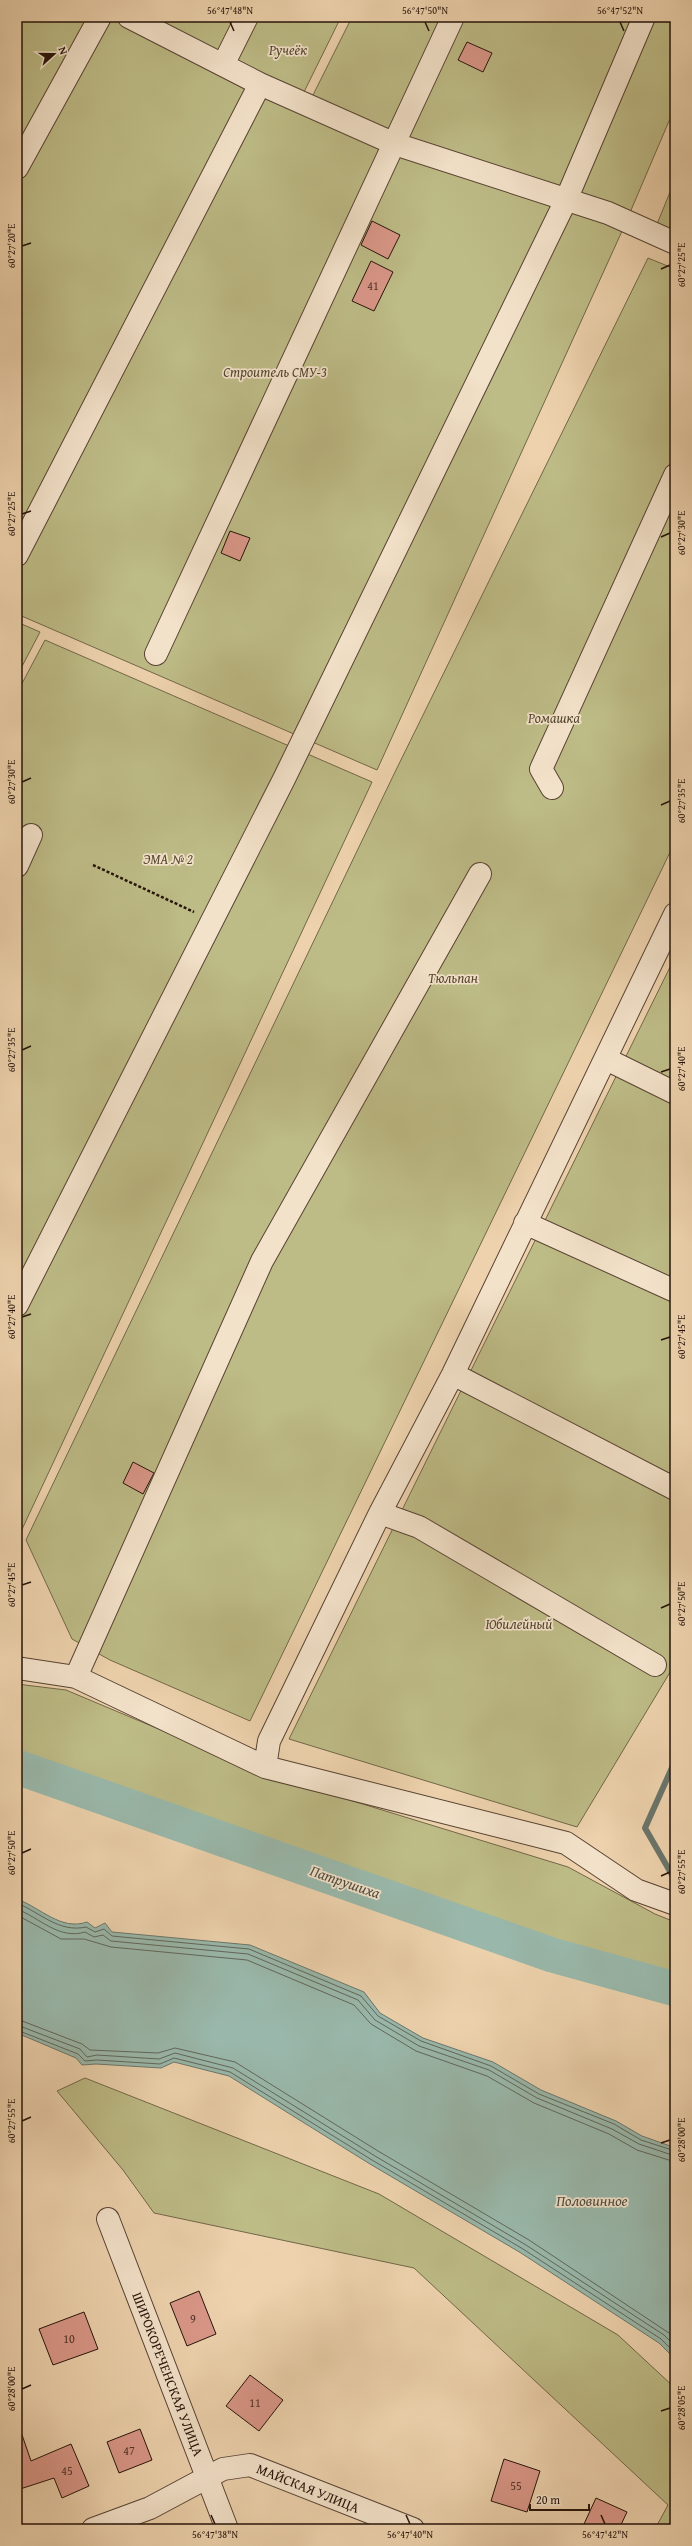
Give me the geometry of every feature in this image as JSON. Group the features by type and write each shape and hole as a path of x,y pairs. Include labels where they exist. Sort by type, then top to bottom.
{"street":[{"path":"17,168 100,17"},
{"path":"130,17 260,84 395,144 566,200 608,212 675,243"},
{"path":"224,65 247,17"},
{"path":"156,654 453,17"},
{"path":"17,1306 210,920 284,779 566,200 644,17"},
{"path":"17,555 260,84"},
{"path":"552,788 541,769 675,475"},
{"path":"17,866 31,835"},
{"path":"76,1677 262,1261 480,874"},
{"path":"265,1767 269,1741 380,1513 453,1374 674,918"},
{"path":"606,1060 675,1093"},
{"path":"525,1223 675,1291"},
{"path":"453,1374 675,1488"},
{"path":"380,1513 419,1527 655,1665"},
{"path":"17,1668 76,1677 265,1767 566,1843 636,1890 675,1904"},
{"name":"ШИРОКОРЕЧЕНСКАЯ УЛИЦА","path":"108,2219 227,2529"},
{"name":"МАЙСКАЯ УЛИЦА","path":"93,2529 150,2508 207,2476 223,2469 250,2465 413,2529"}],"path":[{"path":"93,865 210,920"}],"green space":[{"name":"Строитель СМУ-3","path":"17,17 114,17 303,115 352,17 675,17 675,107 623,229 377,770 17,614"},
{"name":"Ручеёк","path":"153,17 341,17 303,94"},
{"path":"675,180 675,232 657,224"},
{"name":"Тюльпан","path":"648,258 675,269 675,842 250,1721 110,1660 72,1639 26,1540 395,772"},
{"path":"17,622 40,632 17,676"},
{"name":"ЭМА № 2","path":"45,640 372,782 17,1540 17,693"},
{"name":"Юбилейный","path":"675,957 675,1664 577,1827 289,1739"},
{"path":"17,1684 66,1690 268,1775 568,1867 655,1914 675,1922 675,1979 285,1850 17,1754"},
{"path":"85,2078 379,2194 618,2335 675,2388 675,2529 655,2529 668,2505 414,2268 154,2213 123,2170 57,2091"}],"water":[{"name":"Половинное","path":"17,1899 60,1921 78,1924 87,1922 95,1928 105,1923 112,1932 250,1945 364,1992 380,2013 423,2038 493,2062 541,2090 616,2121 642,2136 673,2147 675,2359 659,2343 521,2253 370,2164 229,2076 174,2062 161,2068 96,2064 82,2065 76,2058 17,2033"}],"building":[{"path":"467,42 492,53 483,72 458,60"},
{"path":"372,221 400,235 388,259 361,245"},
{"path":"371,261 393,272 374,311 352,301"},
{"path":"230,531 250,538 240,561 221,553"},
{"path":"133,1462 154,1473 143,1494 123,1483"},
{"path":"199,2291 216,2334 187,2346 170,2303"},
{"path":"84,2312 98,2349 53,2365 39,2329"},
{"path":"250,2375 283,2400 259,2431 226,2406"},
{"path":"20,2429 31,2461 71,2444 89,2486 62,2498 54,2478 17,2490 17,2430"},
{"path":"140,2429 152,2460 119,2473 107,2442"},
{"path":"504,2459 540,2471 527,2512 491,2501"},
{"path":"596,2498 627,2512 619,2529 595,2529 584,2524"}],"waterway":[{"path":"675,1761 645,1828 675,1880"},
{"name":"Патрушиха","path":"17,1767 552,1955 675,1989"}],"park label":[{"name":"Ромашка","path":"554,718"}]}
